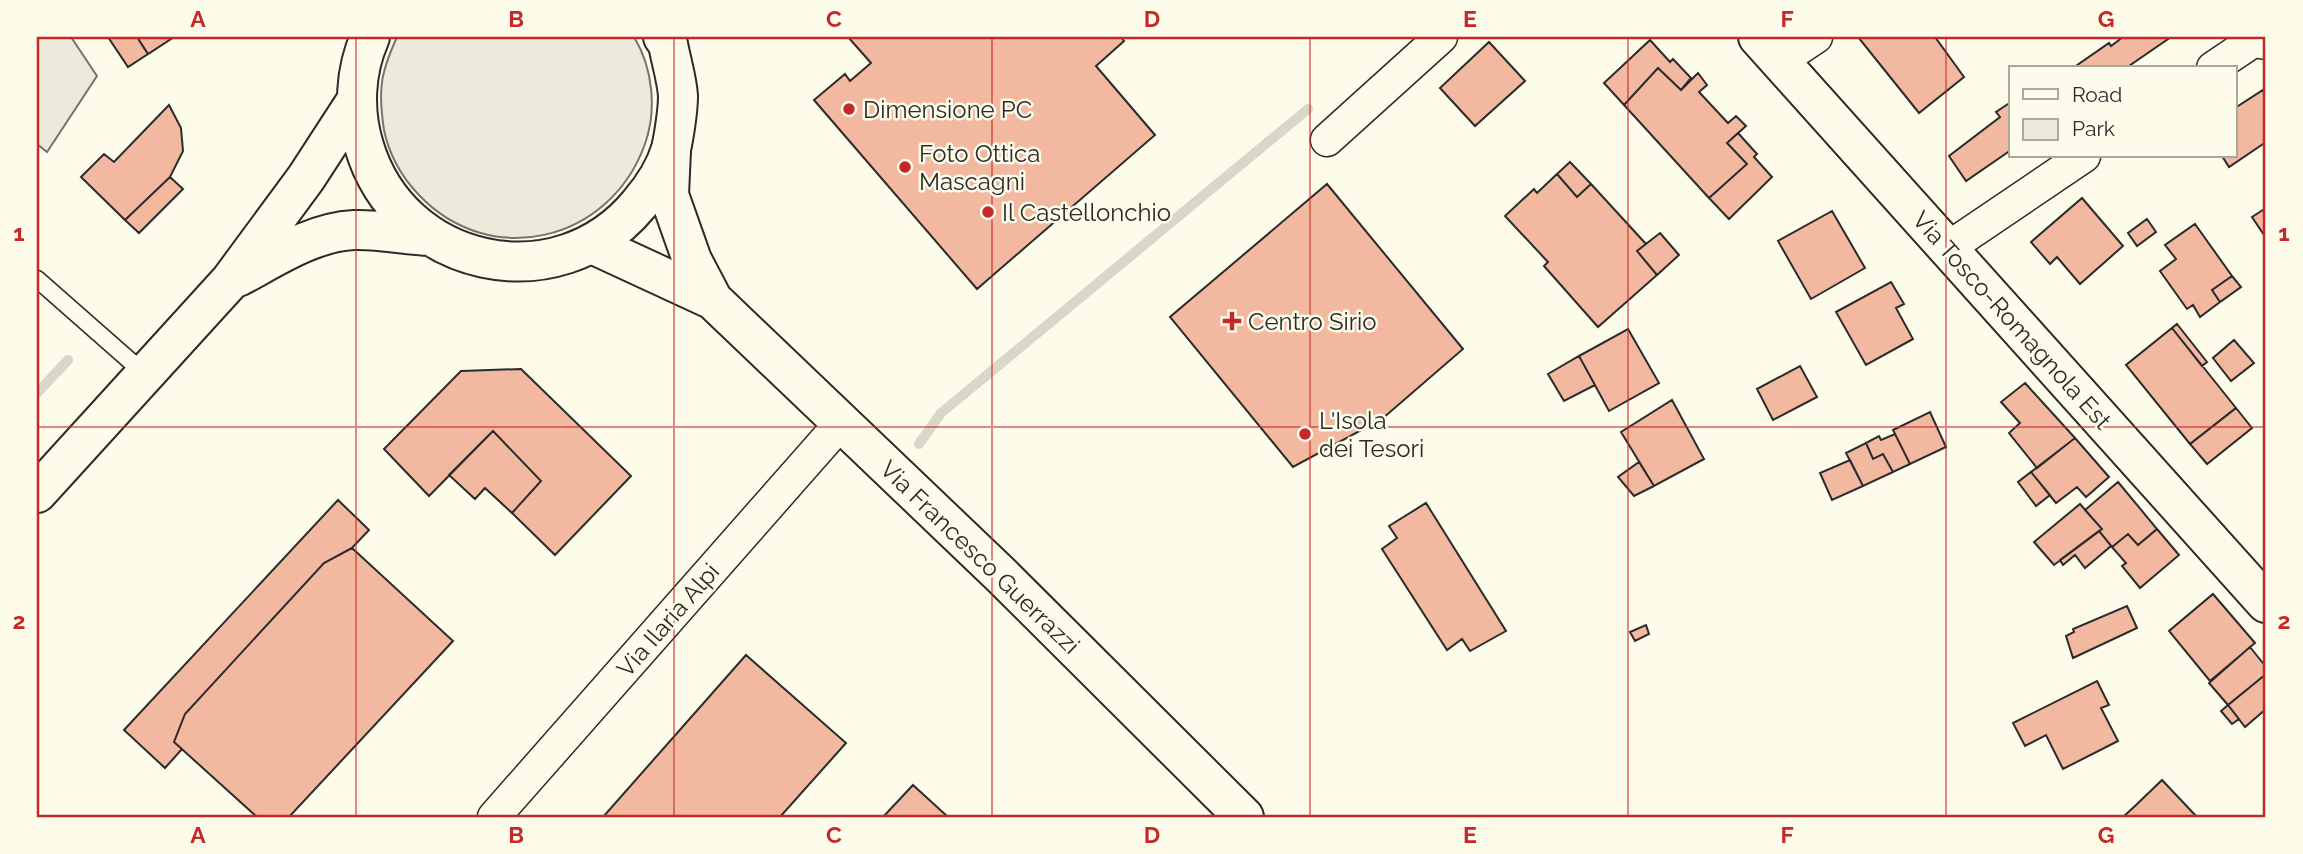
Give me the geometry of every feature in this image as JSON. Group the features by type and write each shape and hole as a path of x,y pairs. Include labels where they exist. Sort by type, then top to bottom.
{"main road":[{"path":"365,41 356,101 360,133 369,164 384,192 405,216 430,236 452,248 498,261 522,262 570,254 592,244 626,220 653,188 671,150 678,97 667,44 663,37"},
{"name":"Via Tosco-Romagnola Est","path":"1769,49 2266,603"},
{"path":"37,493 230,281 306,178 356,101"},
{"name":"Via Francesco Guerrazzi","path":"671,150 669,195 692,260 713,300 1001,575 1244,817"},
{"path":"230,281 297,246 353,230 430,236"},
{"name":"Via Francesco Guerrazzi","path":"592,244 713,300"}],"street":[{"path":"1327,140 1441,37"},
{"path":"1769,49 1816,37"},
{"path":"2216,66 2253,41 2266,43"},
{"path":"1948,248 2081,158"},
{"name":"Via Ilaria Alpi","path":"494,817 841,423"}],"lane":[{"path":"37,279 145,374"}],"green space":[{"path":"397,37 634,37 649,76 652,103 645,144 628,177 605,204 577,223 545,235 512,238 479,232 447,218 418,194 406,180 386,139 381,86"}],"shaded area":[{"path":"37,37 71,37 97,76 47,152 37,144"}],"building":[{"path":"108,37 137,37 148,54 128,67"},
{"path":"137,37 174,37 148,54"},
{"name":"Il Castellonchio","path":"848,37 1121,37 1124,41 1096,66 1155,135 977,289 814,100 845,74 850,81 871,63"},
{"path":"1858,37 1935,37 1964,77 1919,113"},
{"path":"2123,37 2171,37 2129,66 2076,66 2109,43 2111,46"},
{"path":"1650,40 1670,62 1673,59 1691,78 1681,90 1658,68 1624,105 1604,83"},
{"path":"1489,42 1525,81 1475,126 1440,88"},
{"path":"1658,68 1681,90 1698,73 1707,85 1699,92 1728,123 1736,116 1746,126 1727,143 1747,164 1709,198 1624,105"},
{"path":"2263,90 2266,95 2266,142 2229,167 2223,158 2236,158 2236,107"},
{"path":"2009,103 2009,151 1966,181 1949,156 2000,117 1996,112"},
{"path":"169,105 181,128 183,151 170,177 125,220 81,177 104,154 114,162"},
{"path":"1738,133 1757,154 1754,157 1772,177 1729,219 1709,198 1747,164 1727,143"},
{"path":"1570,162 1591,184 1577,197 1557,174"},
{"path":"1557,174 1577,197 1591,184 1646,244 1637,251 1657,275 1598,327 1544,266 1548,262 1505,216 1534,189 1537,193"},
{"path":"170,177 183,189 139,233 125,220"},
{"path":"1327,184 1463,349 1382,419 1293,467 1170,317"},
{"path":"2082,198 2123,246 2080,284 2057,257 2050,264 2031,242"},
{"path":"2266,208 2266,238 2252,217"},
{"path":"1832,211 1865,268 1811,299 1778,241"},
{"path":"2147,219 2156,232 2137,246 2128,233"},
{"path":"2195,224 2232,276 2212,290 2220,302 2200,317 2193,305 2187,309 2160,271 2176,259 2165,245"},
{"path":"1660,233 1679,255 1657,275 1637,251"},
{"path":"2232,276 2241,287 2220,302 2212,290"},
{"path":"1891,282 1904,304 1896,308 1913,339 1866,365 1836,312"},
{"path":"2177,324 2207,362 2202,366 2172,328"},
{"path":"2172,328 2236,408 2190,444 2126,365"},
{"path":"1628,329 1659,383 1609,411 1579,356"},
{"path":"2234,340 2254,363 2231,381 2213,358"},
{"path":"1579,356 1595,385 1564,401 1548,374"},
{"path":"1800,366 1817,397 1773,420 1757,389"},
{"path":"521,369 631,476 555,555 512,513 541,481 493,431 429,496 384,449 461,371"},
{"path":"2025,383 2075,438 2037,468 2009,433 2020,423 2001,402"},
{"path":"1672,400 1704,459 1654,486 1621,432"},
{"path":"2236,408 2252,428 2207,464 2190,444"},
{"path":"1930,412 1946,447 1910,464 1893,430"},
{"path":"493,431 541,481 512,513 485,488 475,499 449,475"},
{"path":"1895,434 1910,464 1893,472 1883,454 1873,459 1866,443 1879,436 1881,440"},
{"path":"2075,438 2109,477 2086,497 2077,487 2056,503 2031,472"},
{"path":"1866,443 1873,459 1883,454 1893,472 1863,486 1846,453"},
{"path":"1850,460 1863,486 1832,500 1820,473"},
{"path":"1639,462 1654,486 1634,496 1618,477"},
{"path":"2031,472 2050,495 2036,506 2018,482"},
{"path":"2118,482 2157,529 2138,545 2128,534 2112,547 2099,531 2102,529 2085,510"},
{"path":"338,500 369,530 352,548 324,563 185,714 174,742 182,749 165,768 124,730"},
{"path":"1426,503 1506,631 1470,651 1462,639 1447,650 1382,549 1397,538 1389,526"},
{"path":"2080,504 2102,529 2054,565 2034,542"},
{"path":"2157,529 2179,555 2140,588 2122,566 2126,563 2112,547 2128,534 2138,545"},
{"path":"2099,531 2111,546 2085,568 2075,555 2063,565 2060,560"},
{"path":"352,548 453,641 289,817 257,817 174,742 185,714 324,563"},
{"path":"2213,594 2255,643 2210,681 2169,631"},
{"path":"2127,606 2137,628 2073,658 2066,636 2074,632 2073,629"},
{"path":"1646,625 1649,634 1635,641 1630,632"},
{"path":"2250,647 2266,667 2266,674 2228,705 2209,683"},
{"path":"746,655 846,743 780,817 603,817"},
{"path":"2266,674 2266,709 2245,727 2228,705"},
{"path":"2097,681 2109,705 2101,708 2118,741 2063,769 2046,735 2025,746 2013,723"},
{"path":"2228,705 2239,719 2232,724 2221,711"},
{"path":"2162,780 2197,817 2123,817 2135,806"},
{"path":"913,785 948,817 883,817"}],"waterway":[{"path":"919,444 941,413 1308,109"},
{"path":"37,393 68,360"}],"place":[{"name":"Dimensione PC","path":"849,109"},
{"name":"Foto Ottica Mascagni","path":"905,167"},
{"name":"Il Castellonchio","path":"988,212"},
{"name":"Centro Sirio","path":"1232,321"},
{"name":"L'Isola dei Tesori","path":"1305,434"}]}
